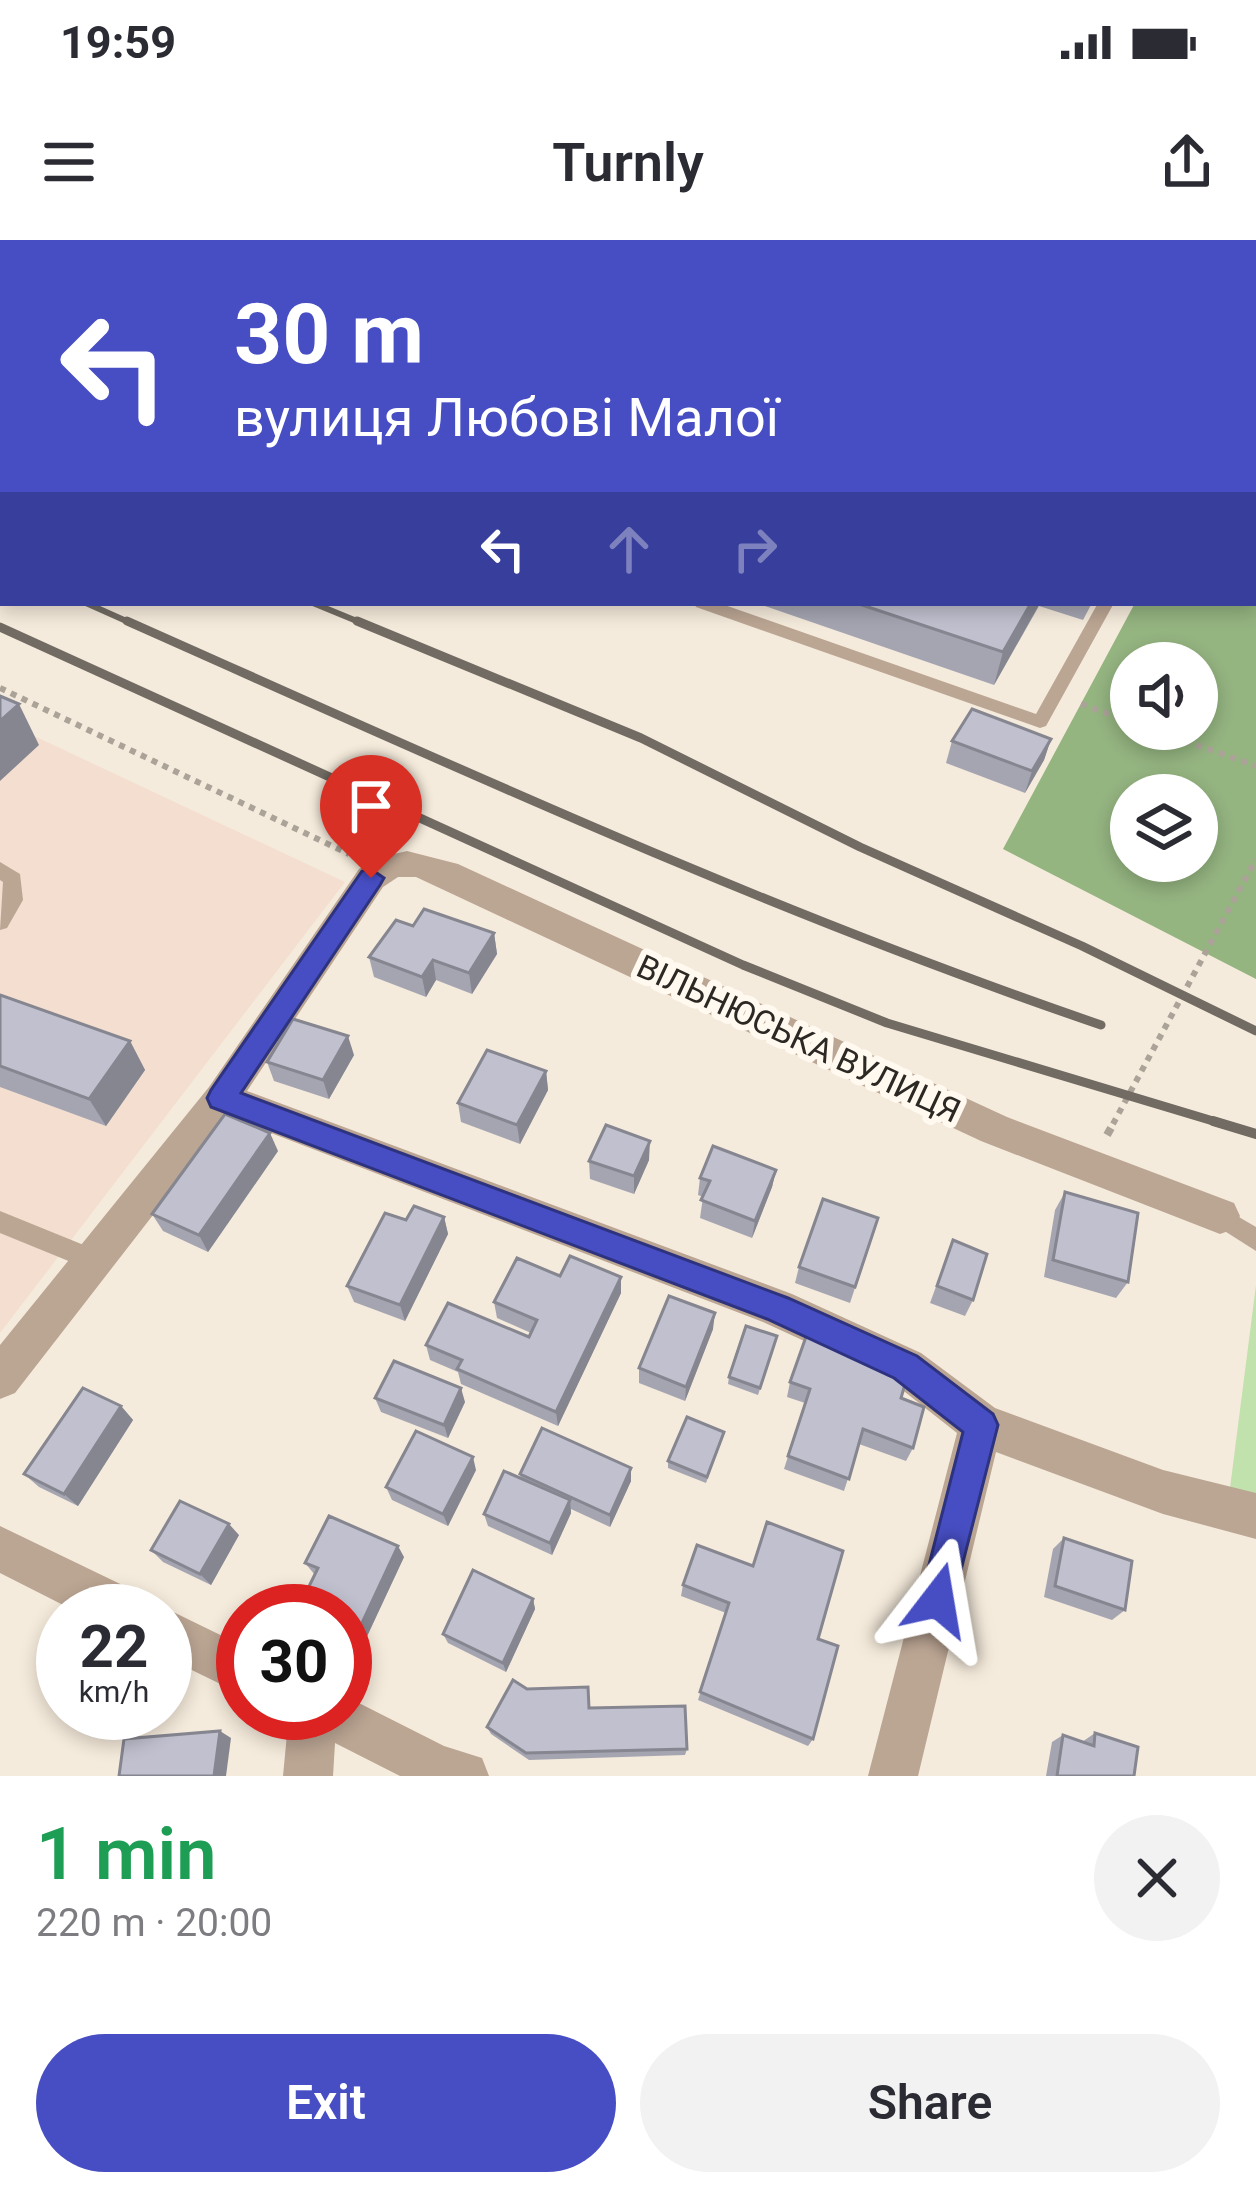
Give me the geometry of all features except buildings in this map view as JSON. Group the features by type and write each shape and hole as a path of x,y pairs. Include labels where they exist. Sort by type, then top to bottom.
{"street":[{"name":"ВІЛЬНЮСЬКА ВУЛИЦЯ","path":"376,874 414,862 446,873 994,1130 1220,1216"},
{"path":"0,1378 221,1098 376,874"},
{"path":"221,1098 777,1308 906,1367 981,1425 1163,1492 1256,1516"},
{"path":"893,1776 981,1425"},
{"path":"0,1549 70,1584"},
{"path":"372,1736 438,1769 464,1776"},
{"path":"308,1776 311,1740"}],"lane":[{"path":"711,606 1040,722 1104,606"},
{"path":"0,869 14,880 13,900 0,922"},
{"path":"1220,1216 1256,1240"},
{"path":"0,1222 93,1260"}],"path":[{"path":"0,688 376,874"},
{"path":"1054,695 1110,715"},
{"path":"1210,750 1256,766"},
{"path":"1089,1168 1256,859"}],"shaded area":[{"path":"0,720 345,882 0,1333"}],"green space":[{"path":"1133,606 1256,606 1256,979 1003,849 1110,650 1110,750 1218,750 1218,642 1114,642"},
{"path":"1256,1285 1256,1494 1230,1488"}],"railway":[{"path":"93,606 133,624"},
{"path":"320,606 364,624"},
{"path":"127,621 731,885 1101,1025"},
{"path":"357,621 641,738 860,847 1082,946 1256,1031"},
{"path":"0,627 743,965 887,1023 1223,1124"},
{"path":"1213,1121 1256,1134"}],"route":[{"path":"371,878 221,1098 777,1308 906,1367 981,1425 938,1600"}]}
